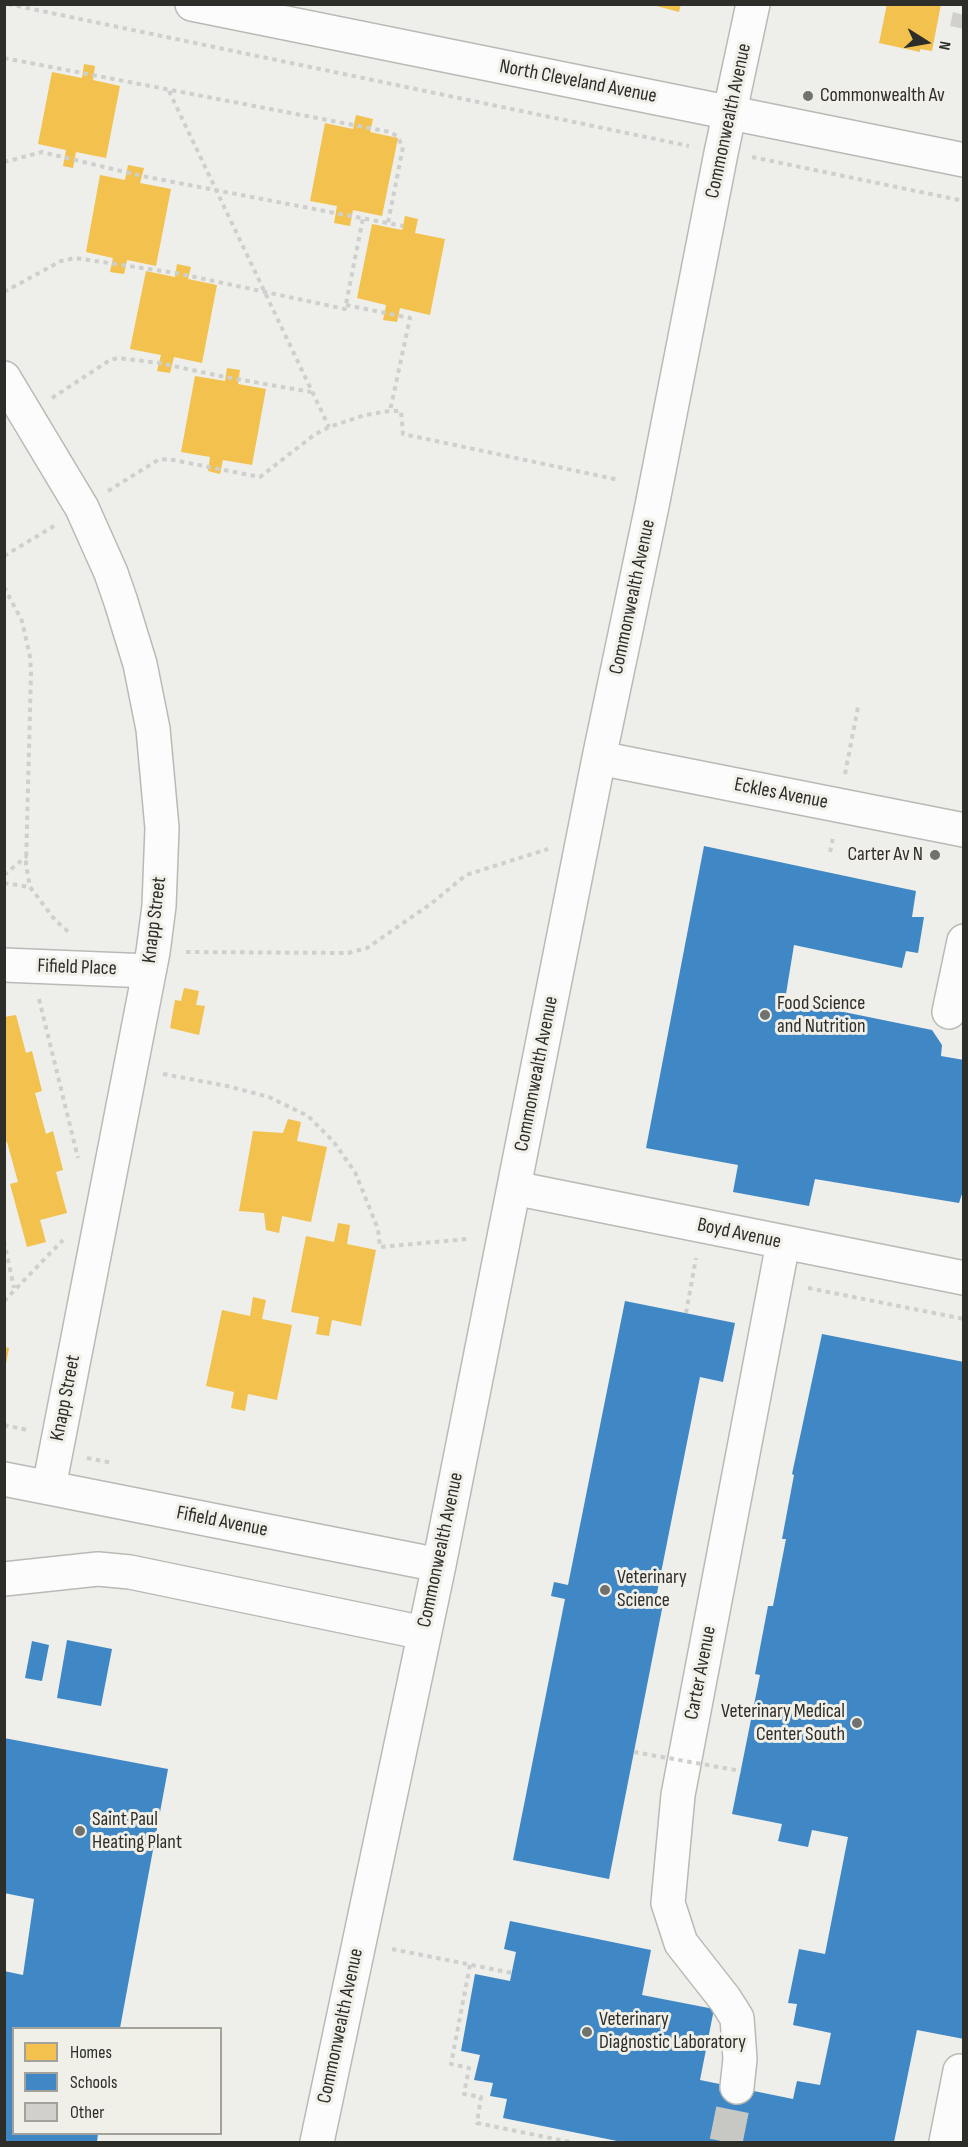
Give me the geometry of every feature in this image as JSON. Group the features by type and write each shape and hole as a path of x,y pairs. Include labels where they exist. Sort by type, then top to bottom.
{"street":[{"name":"North Cleveland Avenue","path":"192,4 963,160"},
{"name":"Commonwealth Avenue","path":"317,2142 438,1565 721,153 753,4"},
{"name":"Knapp Street","path":"4,378 82,508 111,573 140,664 153,729 162,828 159,906 151,962 49,1487"},
{"name":"Eckles Avenue","path":"599,758 963,830"},
{"path":"949,1012 963,941"},
{"name":"Fifield Place","path":"18,966 151,962"},
{"name":"Boyd Avenue","path":"514,1188 963,1278"},
{"name":"Carter Avenue","path":"737,2087 740,2059 737,2019 725,1999 681,1943 668,1902 678,1795 783,1243"},
{"name":"Fifield Avenue","path":"4,1479 438,1565"},
{"path":"4,1579 98,1569 129,1572 424,1633"},
{"path":"946,2142 960,2071"}],"path":[{"path":"8,4 721,153 760,158 963,201"},
{"path":"164,37 166,30"},
{"path":"4,58 390,132 397,136 403,147 388,223"},
{"path":"168,90 217,189 328,427"},
{"path":"4,162 42,152 142,176 403,226"},
{"path":"4,292 61,261 75,258 176,273 345,309 363,218"},
{"path":"346,305 410,318 390,411"},
{"path":"27,414 118,357 312,392"},
{"path":"4,556 158,460 168,459 260,477 314,435 328,427 365,415 390,411 401,411 404,435 619,480"},
{"path":"4,587 22,621 30,657 27,871 30,887 60,925 73,935"},
{"path":"845,775 858,707"},
{"path":"151,962 348,953 367,948 432,903 466,875 546,849 582,846"},
{"path":"4,875 28,855"},
{"path":"4,883 30,887"},
{"path":"18,966 79,1164"},
{"path":"130,1068 227,1086 269,1097 308,1116 333,1141 355,1172 378,1229 380,1247 467,1239"},
{"path":"686,1313 703,1227"},
{"path":"4,1301 68,1235"},
{"path":"4,1241 15,1289"},
{"path":"805,1287 963,1319"},
{"path":"634,1752 741,1771"},
{"path":"391,1948 512,1973"},
{"path":"470,1965 451,2064 469,2068 465,2094 481,2097 477,2123 570,2142"}],"building: Homes":[{"path":"649,4 681,4 679,12"},
{"path":"887,4 941,4 932,51 920,49 920,52 879,43"},
{"path":"84,64 95,66 93,80 120,86 106,158 76,152 73,168 63,166 66,150 38,144 52,72 82,78"},
{"path":"356,115 373,119 370,132 398,138 382,216 353,210 350,226 334,223 337,206 310,201 325,123 353,129"},
{"path":"128,165 144,168 140,183 171,189 156,266 127,260 124,274 110,272 113,258 86,252 100,175 125,180"},
{"path":"405,216 418,219 415,233 445,239 430,315 400,308 397,322 383,320 386,305 357,298 372,224 402,230"},
{"path":"177,264 191,267 188,279 217,285 202,363 174,357 170,373 157,371 161,355 130,349 146,271 175,277"},
{"path":"227,368 240,370 238,384 266,389 252,465 223,460 220,474 208,471 210,457 181,452 195,376 225,381"},
{"path":"184,988 199,991 196,1005 205,1006 199,1035 170,1028 175,1000 181,1001"},
{"path":"16,1015 26,1053 32,1051 42,1091 35,1093 46,1134 53,1131 63,1170 56,1172 67,1213 40,1220 46,1242 27,1247 10,1184 18,1182 7,1142 4,1143 4,1017"},
{"path":"288,1119 301,1122 297,1141 327,1147 311,1222 282,1216 279,1233 266,1230 264,1213 239,1211 253,1131 283,1133"},
{"path":"338,1223 350,1225 347,1244 376,1250 361,1326 332,1320 329,1336 316,1334 319,1317 291,1312 306,1236 334,1242"},
{"path":"253,1297 266,1300 262,1319 292,1325 277,1400 248,1394 245,1411 231,1408 234,1392 206,1386 222,1310 250,1316"},
{"path":"4,1347 9,1348 6,1364 4,1364"}],"building: Schools":[{"name":"Food Science and Nutrition","path":"704,846 916,891 912,917 924,917 918,953 906,951 902,968 794,945 785,1000 932,1030 942,1045 941,1056 964,1060 964,1188 959,1203 815,1179 809,1206 733,1192 738,1165 646,1148"},
{"name":"Veterinary Science","path":"625,1301 735,1323 723,1382 700,1377 655,1603 663,1604 609,1879 513,1860 565,1599 551,1596 554,1582 568,1585"},
{"name":"Veterinary Medical Center South","path":"822,1334 964,1362 964,2039 917,2030 894,2142 622,2142 503,2118 507,2099 490,2096 493,2083 474,2080 480,2055 461,2051 475,1974 510,1981 516,1952 504,1949 510,1921 651,1950 642,1995 714,2009 700,2080 793,2099 797,2081 820,2085 831,2033 793,2025 797,2004 788,2003 799,1949 825,1954 848,1837 812,1830 808,1847 778,1841 782,1824 732,1814 760,1675 755,1674 768,1606 773,1606 786,1539 782,1539 794,1475 792,1474"},
{"path":"67,1640 112,1649 101,1706 57,1698"},
{"path":"32,1641 49,1645 42,1681 25,1678"},
{"name":"Saint Paul Heating Plant","path":"4,1738 168,1769 120,2027 12,2027 12,2135 98,2135 97,2142 4,2142 4,1971 23,1975 34,1899 4,1893"}],"building: Other":[{"path":"953,12 964,15 964,29 950,26"}],"tunnel":[{"path":"726,2142 737,2087"}],"place":[{"name":"Commonwealth Av","path":"808,96"},
{"name":"Carter Av N","path":"935,855"},
{"name":"Food Science and Nutrition","path":"765,1015"},
{"name":"Veterinary Science","path":"605,1590"},
{"name":"Veterinary Medical Center South","path":"857,1723"},
{"name":"Saint Paul Heating Plant","path":"80,1831"},
{"name":"Veterinary Diagnostic Laboratory","path":"587,2032"}]}
